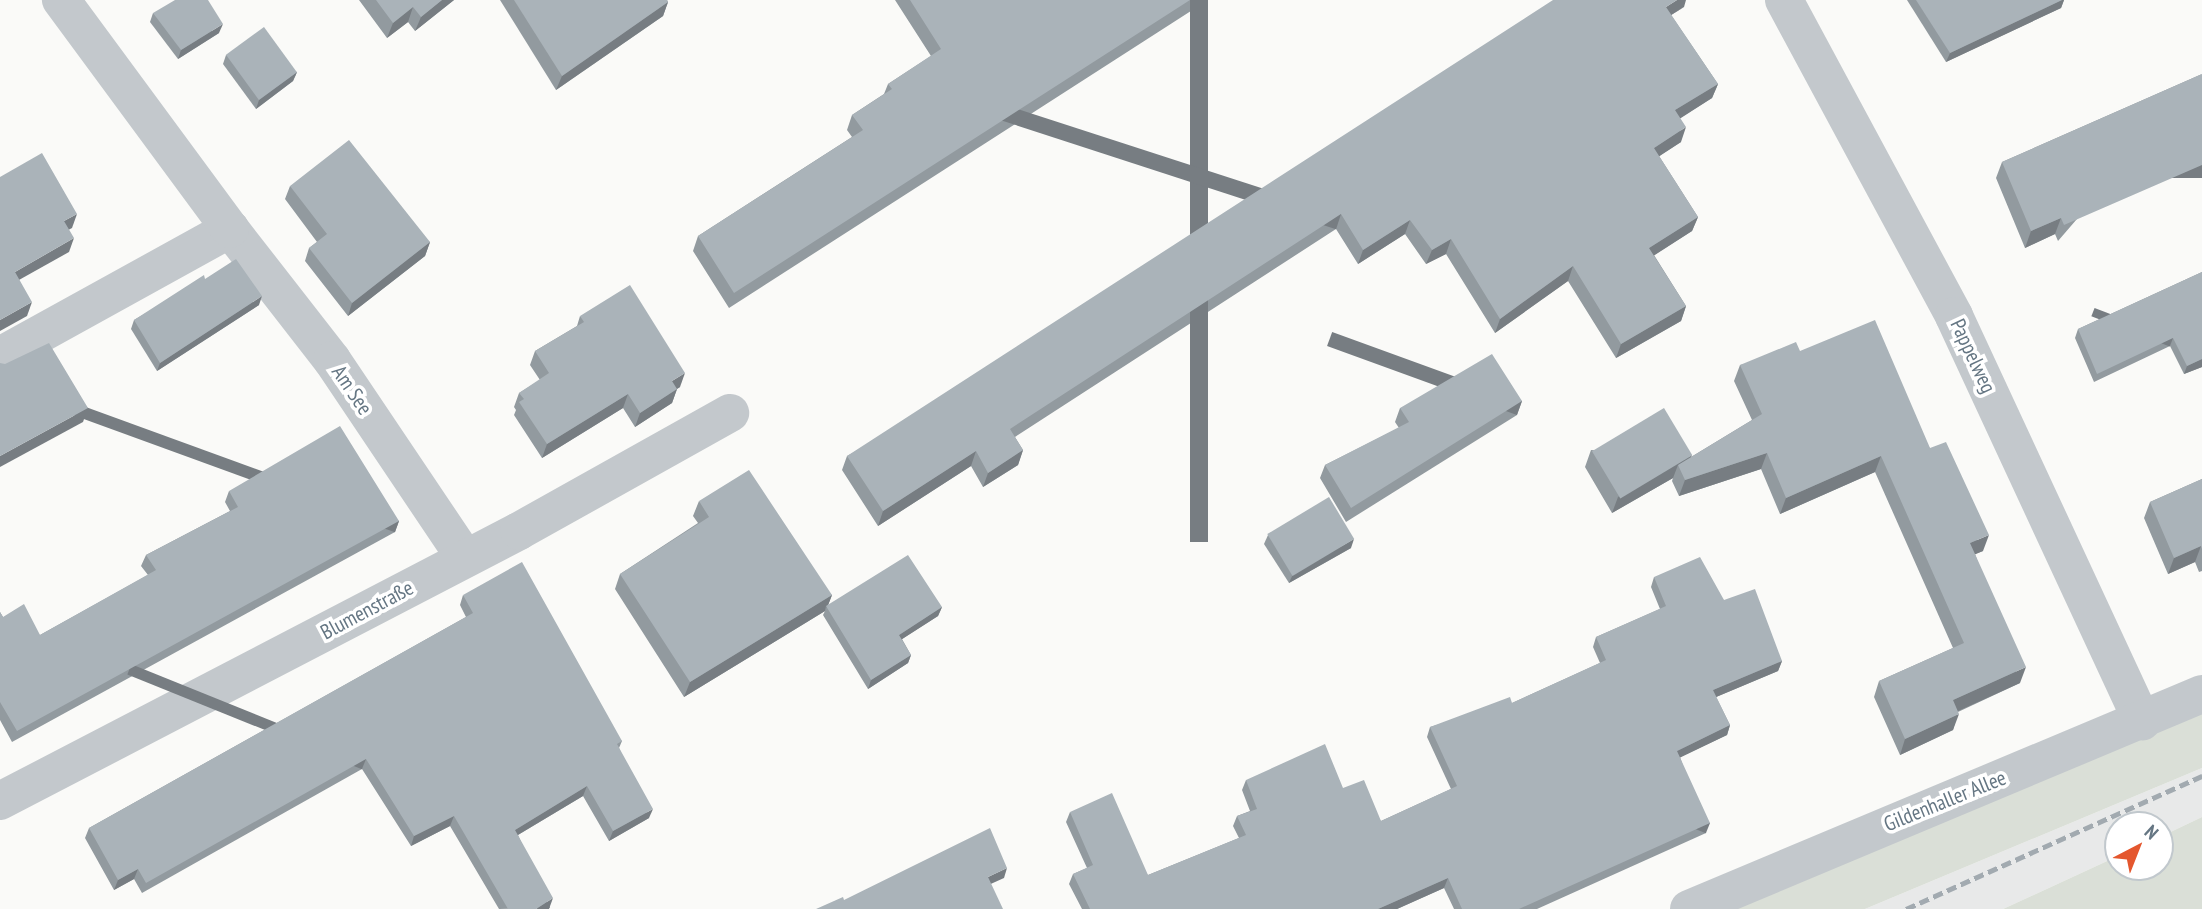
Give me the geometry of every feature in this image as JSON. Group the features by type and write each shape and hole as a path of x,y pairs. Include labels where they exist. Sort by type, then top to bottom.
{"street":[{"name":"Am See","path":"61,0 230,229 332,360 465,558"},
{"name":"Pappelweg","path":"1784,0 1954,316 2142,721"},
{"path":"0,356 230,229"},
{"name":"Blumenstraße","path":"0,801 465,558 730,413"},
{"name":"Gildenhaller Allee","path":"1689,909 2202,694"}],"shaded area":[{"path":"2202,711 2202,768 1865,909 1731,909"},
{"path":"2202,768 2202,817 2174,830 2174,811 2104,811 2104,862 2003,909 1865,909"},
{"path":"2202,817 2202,909 2003,909 2104,862 2104,881 2174,881 2174,830"}],"building":[{"path":"175,0 208,0 223,24 181,50 153,13"},
{"path":"376,0 442,0 421,17 413,7 393,23"},
{"path":"514,0 667,0 668,2 562,76"},
{"path":"910,0 1190,0 734,293 698,236 863,130 852,115 892,89 888,84 941,49"},
{"path":"1553,0 1677,0 1666,7 1718,84 1675,110 1686,127 1654,148 1698,217 1649,248 1686,306 1621,344 1573,266 1500,319 1451,239 1432,250 1410,220 1363,250 1341,214 1010,429 1023,450 988,473 976,451 883,511 847,456"},
{"path":"1916,0 2062,0 1950,53"},
{"path":"264,27 297,72 259,100 226,55"},
{"path":"2202,74 2202,165 2064,225 2061,218 2031,231 2002,162"},
{"path":"349,140 430,242 352,303 309,248 327,234 290,186"},
{"path":"42,153 77,214 64,221 74,238 15,272 32,302 0,320 0,177"},
{"path":"236,259 262,296 160,363 134,320 204,275 205,279"},
{"path":"2202,272 2202,359 2187,366 2173,338 2097,374 2078,329"},
{"path":"630,285 685,373 672,381 677,389 640,413 628,394 547,444 519,402 524,399 519,393 549,373 535,351 584,322 580,316"},
{"path":"1875,320 1930,448 1946,442 1989,535 1970,543 2026,667 1953,700 1959,714 1905,739 1879,681 1964,643 1881,456 1786,498 1767,453 1685,480 1678,465 1762,414 1740,365 1796,342 1800,351"},
{"path":"49,343 88,408 0,456 0,363 5,364"},
{"path":"1492,354 1522,401 1351,508 1325,465 1409,422 1400,408"},
{"path":"1664,408 1692,455 1620,498 1592,451"},
{"path":"340,426 399,521 17,731 0,702 0,612 3,617 24,604 40,635 156,570 146,555 238,507 229,491"},
{"path":"749,470 832,595 690,682 620,574 709,517 699,501"},
{"path":"2202,479 2202,549 2201,546 2174,558 2150,502"},
{"path":"1329,497 1354,539 1293,576 1267,534"},
{"path":"908,555 942,607 899,635 911,655 871,680 826,606"},
{"path":"1700,557 1724,600 1755,589 1782,661 1713,690 1730,725 1677,751 1710,823 1519,909 1462,909 1448,878 1378,909 1090,909 1073,874 1093,865 1070,812 1112,793 1148,875 1246,835 1237,816 1257,809 1246,780 1325,744 1343,788 1364,780 1381,821 1457,786 1430,727 1510,697 1512,703 1606,660 1596,637 1666,606 1654,577"},
{"path":"522,562 622,741 617,744 653,809 613,831 587,786 515,830 553,898 536,909 508,909 454,816 414,836 366,759 146,883 138,869 118,880 89,828 473,613 463,595"},
{"path":"990,828 1007,868 988,877 1003,909 816,909 843,897 844,900"}],"railway":[{"path":"1906,909 2202,776"}]}
